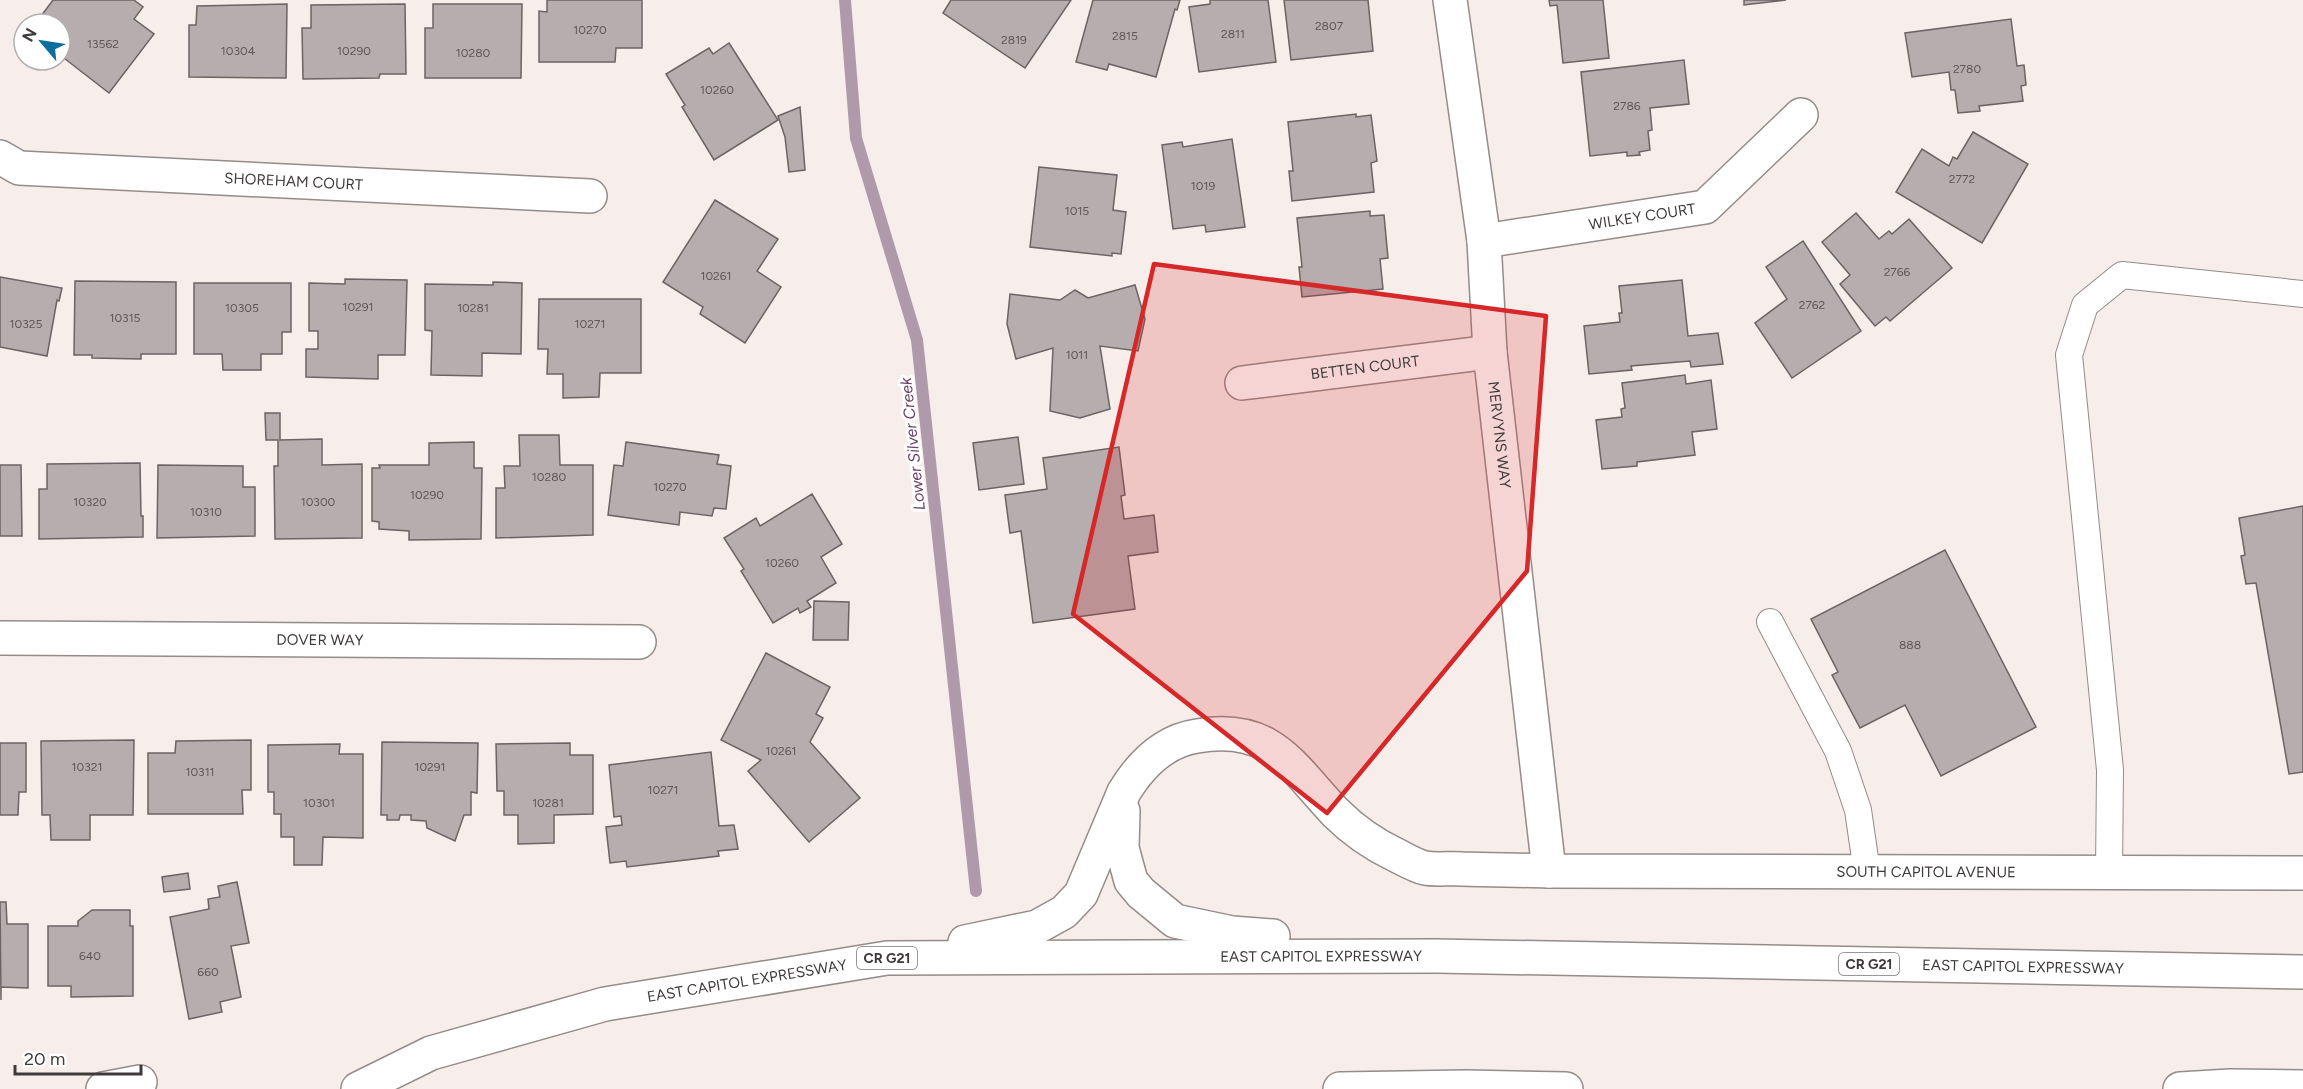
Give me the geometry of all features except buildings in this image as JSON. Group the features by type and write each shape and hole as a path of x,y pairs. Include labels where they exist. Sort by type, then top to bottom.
{"main road":[{"name":"MERVYNS WAY","path":"1450,0 1484,241 1490,352 1549,871"},
{"name":"WILKEY COURT","path":"1484,241 1705,207 1801,115"},
{"name":"SHOREHAM COURT","path":"0,157 19,168 590,196"},
{"name":"BETTEN COURT","path":"1242,383 1490,352"},
{"name":"DOVER WAY","path":"0,638 639,642"},
{"name":"SOUTH CAPITOL AVENUE","path":"887,958 1037,927 1065,912 1081,894 1133,776 1165,747 1188,738 1217,733 1247,735 1271,746 1283,754 1338,814 1365,836 1394,855 1425,868 1549,871 2303,873"},
{"path":"1124,792 1122,848 1131,881 1140,893 1175,921 1232,933 1286,937 1436,956"},
{"name":"EAST CAPITOL EXPRESSWAY","path":"358,1089 431,1053 605,1004 887,958 1436,956 2303,972"},
{"path":"103,1089 140,1082"},
{"path":"2180,1089 2230,1086 2303,1087"},
{"path":"1340,1089 1466,1087 1566,1089"}],"lane":[{"path":"2109,872 2110,770 2069,355 2085,305 2122,275 2303,294"},
{"path":"1770,622 1838,751 1858,810 1867,872"}],"highlighted area":[{"path":"1154,264 1546,316 1527,571 1327,813 1073,614"}],"waterway":[{"name":"Lower Silver Creek","path":"845,0 856,138 917,340 976,891"}]}
